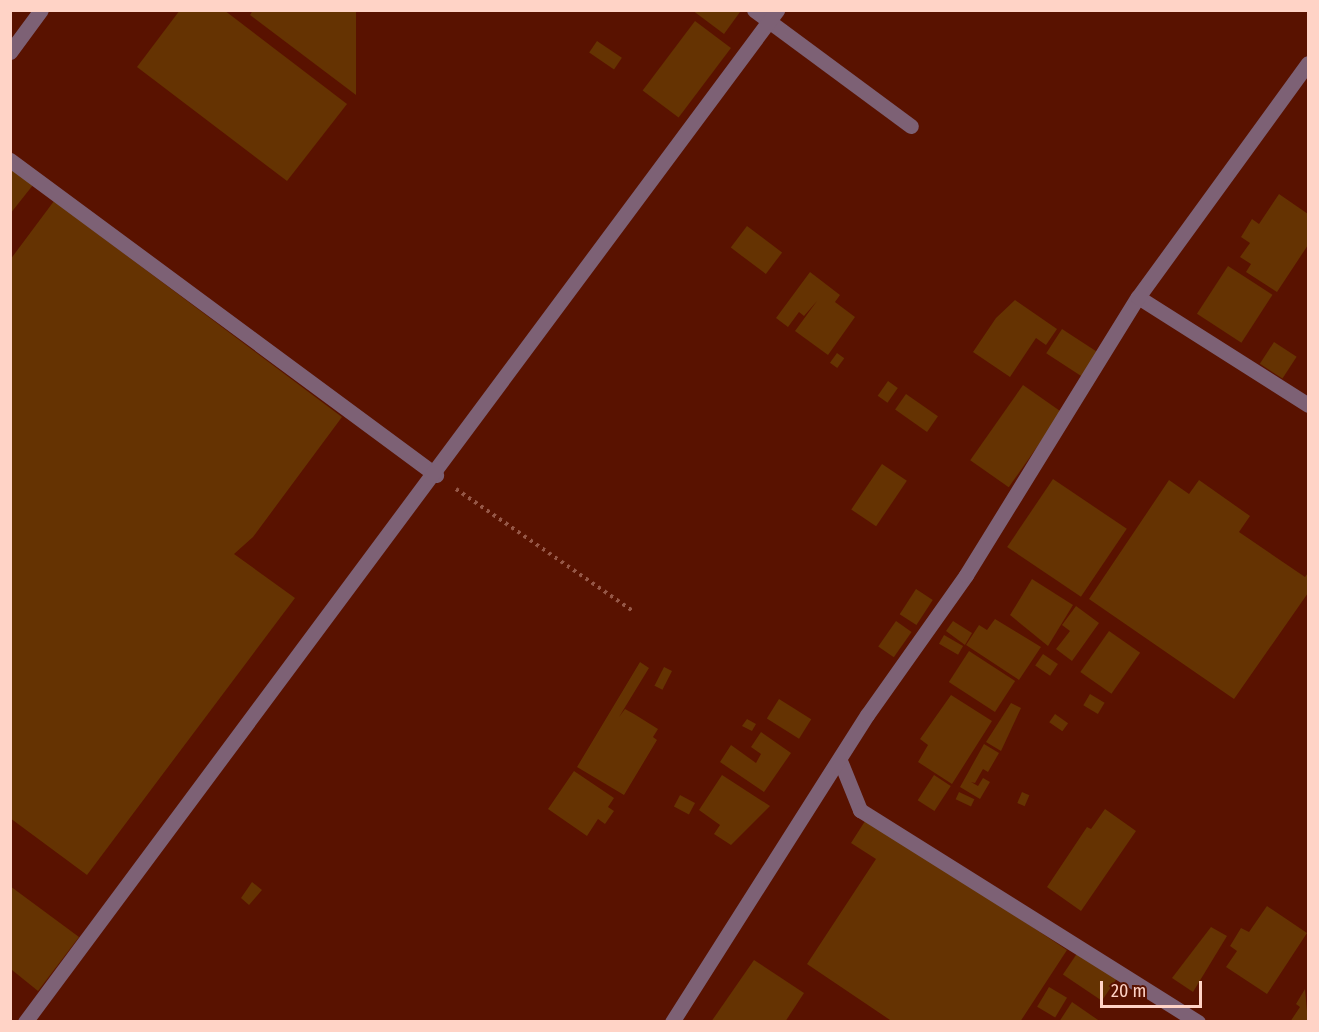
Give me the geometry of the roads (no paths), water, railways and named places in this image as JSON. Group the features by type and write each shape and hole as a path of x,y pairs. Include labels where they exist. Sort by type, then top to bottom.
{"street":[{"path":"10,52 41,10"},
{"path":"754,10 773,16 911,126"},
{"path":"25,1022 436,475 773,16"},
{"path":"672,1022 841,763 867,715 966,575 1138,297 1308,63"},
{"path":"10,160 436,475"},
{"path":"1138,297 1308,405"},
{"path":"841,763 860,810 1198,1022"}]}
